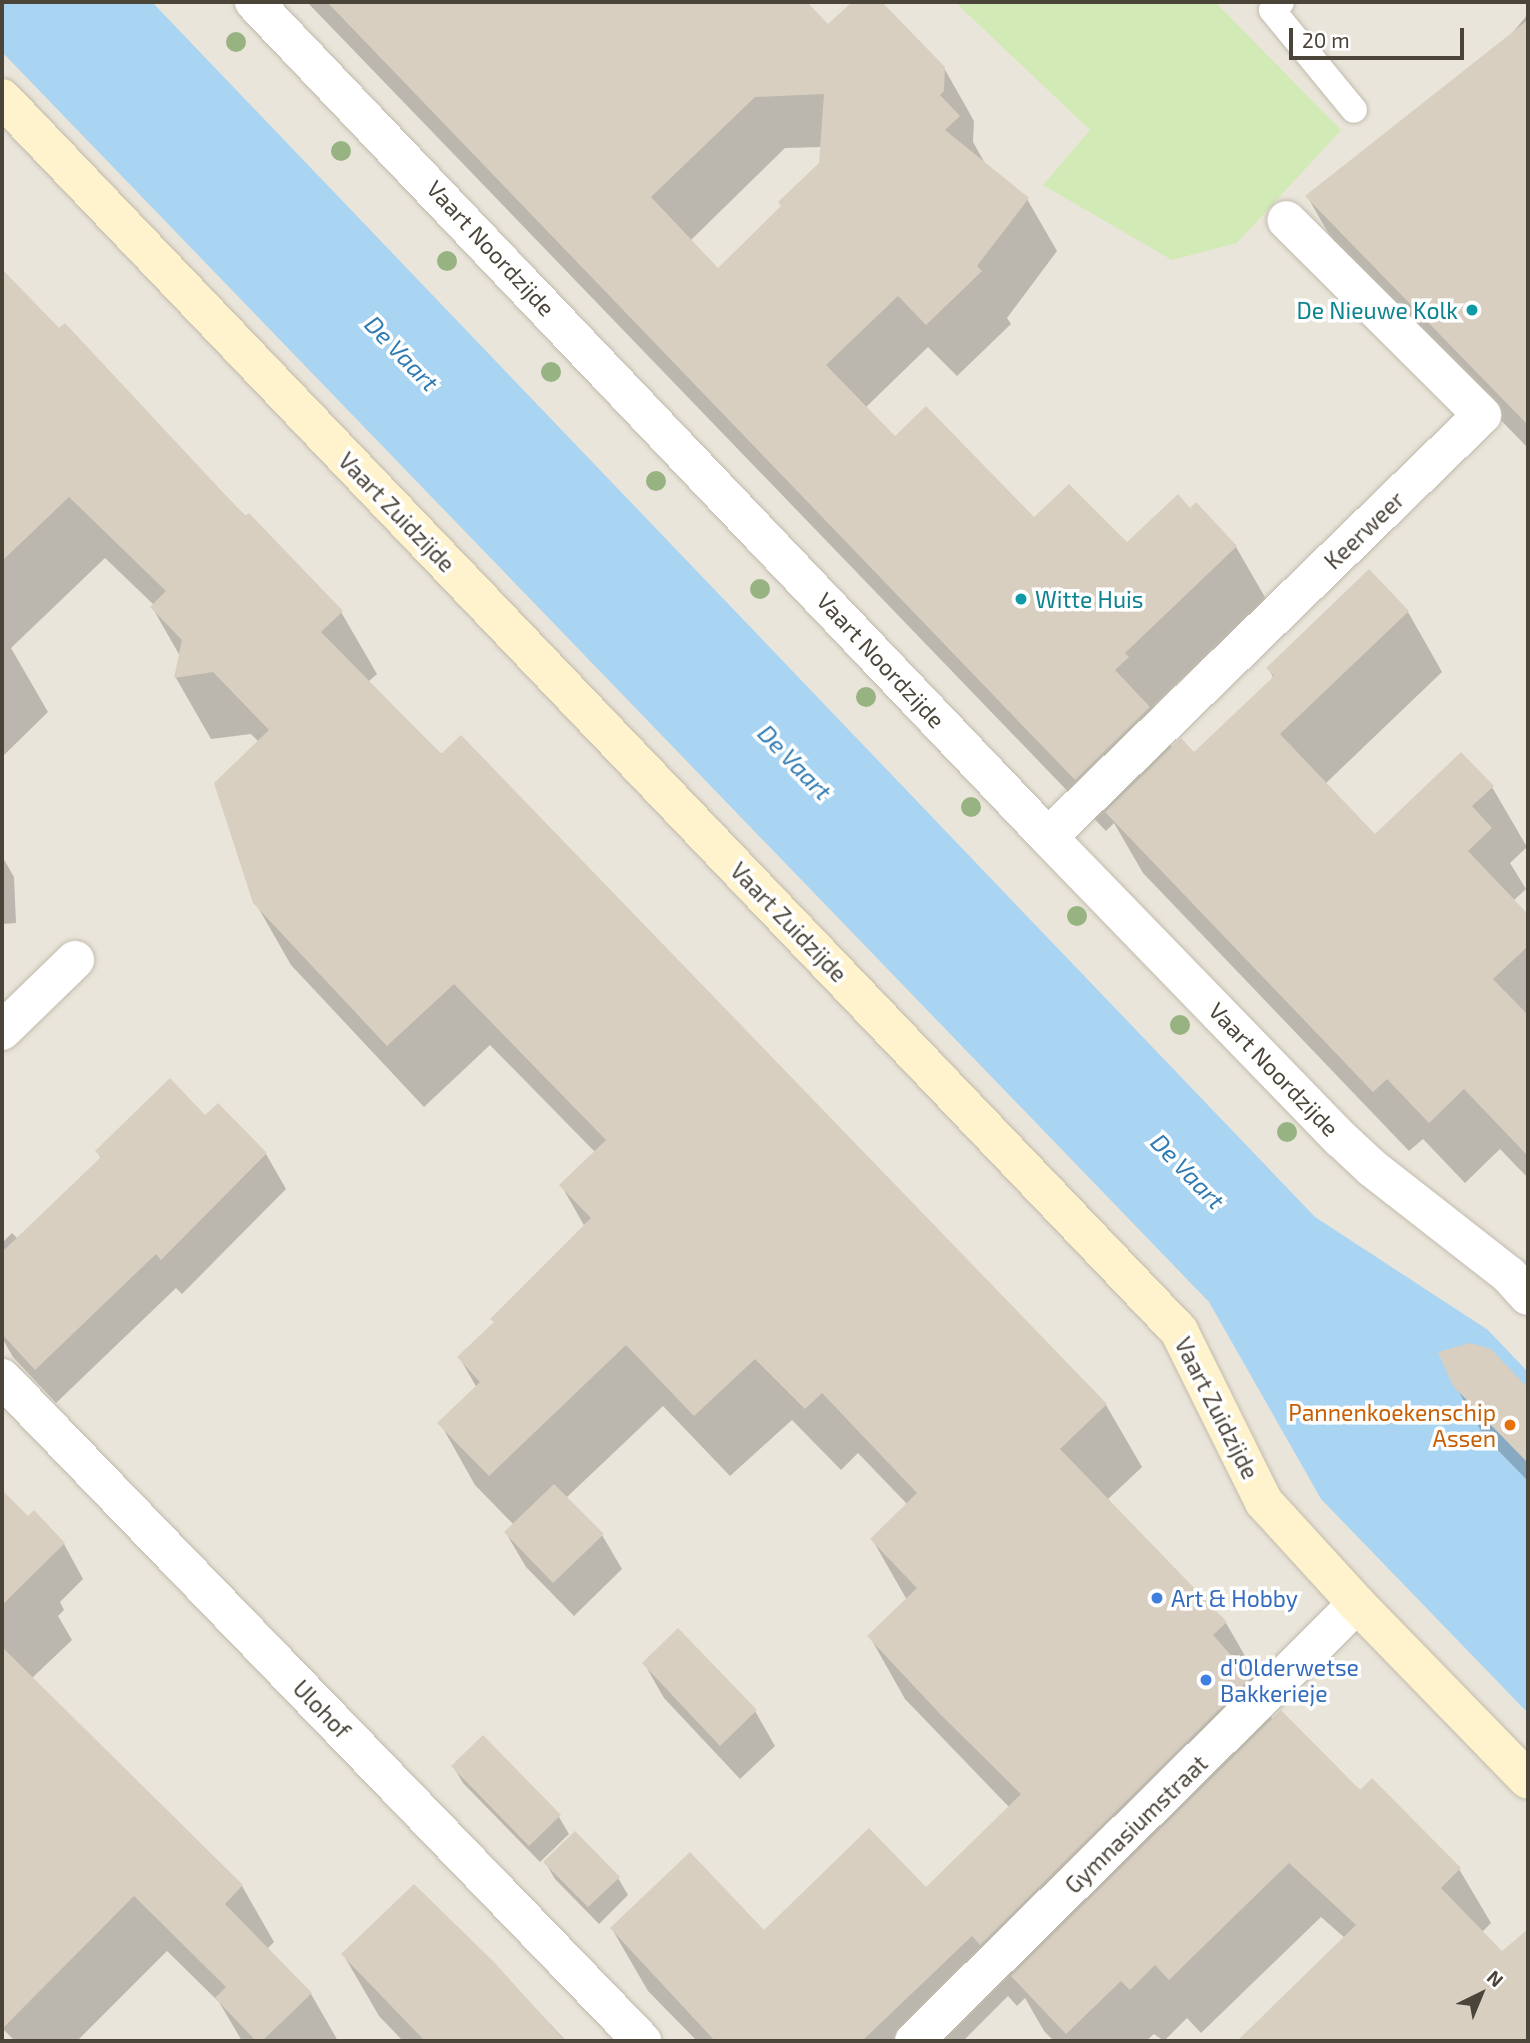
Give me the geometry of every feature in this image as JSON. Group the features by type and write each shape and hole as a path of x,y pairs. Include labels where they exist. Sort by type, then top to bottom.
{"main road":[{"name":"Vaart Zuidzijde","path":"2,98 1179,1331 1264,1502 1357,1604 1528,1781"}],"street":[{"name":"Vaart Noordzijde","path":"254,2 1048,837 1341,1139 1372,1168 1509,1275 1528,1296"},
{"name":"Keerweer","path":"1048,837 1482,415 1286,220"},
{"path":"2,1031 75,960"},
{"name":"Ulohof","path":"2,1378 642,2041"},
{"name":"Gymnasiumstraat","path":"914,2041 1357,1604"}],"lane":[{"path":"1281,2 1272,10 1354,110"}],"shaded area":[{"path":"2,2 1528,2 1528,2041 2,2041"}],"green space":[{"path":"955,2 1215,2 1341,130 1237,243 1172,260 1043,185 1090,130"}],"water":[{"name":"De Vaart","path":"2,2 152,2 1315,1217 1488,1330 1528,1372 1528,1713 1321,1499 1209,1302 2,52"}],"building":[{"path":"327,2 807,2 828,24 852,2 882,2 945,67 944,91 940,95 960,116 945,130 1029,198 977,266 982,271 926,325 898,296 826,365 895,436 926,406 1034,517 1069,484 1127,542 1178,494 1190,508 1196,502 1237,546 1125,653 1129,657 1115,670 1150,707 1075,780","holes":["824,94 819,163 778,202 781,206 718,268 651,197 755,97"]},
{"name":"De Nieuwe Kolk","path":"1528,20 1528,425 1305,196"},
{"path":"2,269 59,328 65,323 245,516 249,513 343,611 321,632 441,754 461,735 1107,1404 1060,1449 1227,1622 1213,1635 1251,1678 980,1945 972,1936 862,2041 715,2041 610,1928 690,1852 764,1930 869,1828 926,1887 1021,1794 941,1715 867,1636 917,1588 870,1539 917,1493 822,1393 805,1409 755,1359 694,1416 626,1345 489,1476 437,1423 480,1382 457,1357 494,1322 490,1319 591,1218 559,1185 606,1140 454,984 387,1046 253,903 214,783 269,730 213,672 174,678 182,640 150,607 166,591 69,497 2,561"},
{"path":"1369,569 1409,611 1280,734 1375,834 1461,752 1494,786 1472,806 1492,828 1468,851 1528,914 1528,946 1493,979 1528,1015 1528,1156 1464,1089 1429,1123 1387,1079 1373,1092 1105,812 1181,738 1194,752 1274,676 1266,668"},
{"path":"170,1078 205,1115 218,1103 267,1153 161,1260 156,1254 35,1370 2,1334 2,1252 101,1157 95,1151"},
{"name":"Pannenkoekenschip Assen","path":"1470,1343 1491,1349 1528,1388 1528,1463 1453,1386 1438,1352"},
{"path":"554,1484 604,1534 553,1583 504,1532"},
{"path":"2,1490 28,1516 34,1510 65,1543 2,1605"},
{"path":"678,1628 757,1710 720,1746 642,1663"},
{"path":"2,1647 243,1885 225,1904 312,1993 262,2041 256,2041 215,1998 226,1987 134,1896 2,2029"},
{"path":"1281,1710 1360,1790 1372,1778 1461,1868 1441,1888 1502,1951 1528,1929 1528,2041 1237,2041 1356,1925 1289,1863 1169,1980 1155,1965 1130,1990 1121,1981 1066,2034 1011,1976"},
{"path":"483,1735 561,1815 529,1846 451,1766"},
{"path":"575,1831 620,1877 588,1907 543,1862"},
{"path":"414,1884 494,1962 565,2041 425,2041 341,1954"}],"place":[{"name":"De Nieuwe Kolk","path":"1472,310"},
{"name":"Witte Huis","path":"1021,599"},
{"name":"Pannenkoekenschip Assen","path":"1510,1425"},
{"name":"Art & Hobby","path":"1157,1598"},
{"name":"d'Olderwetse Bakkerieje","path":"1206,1680"}]}
